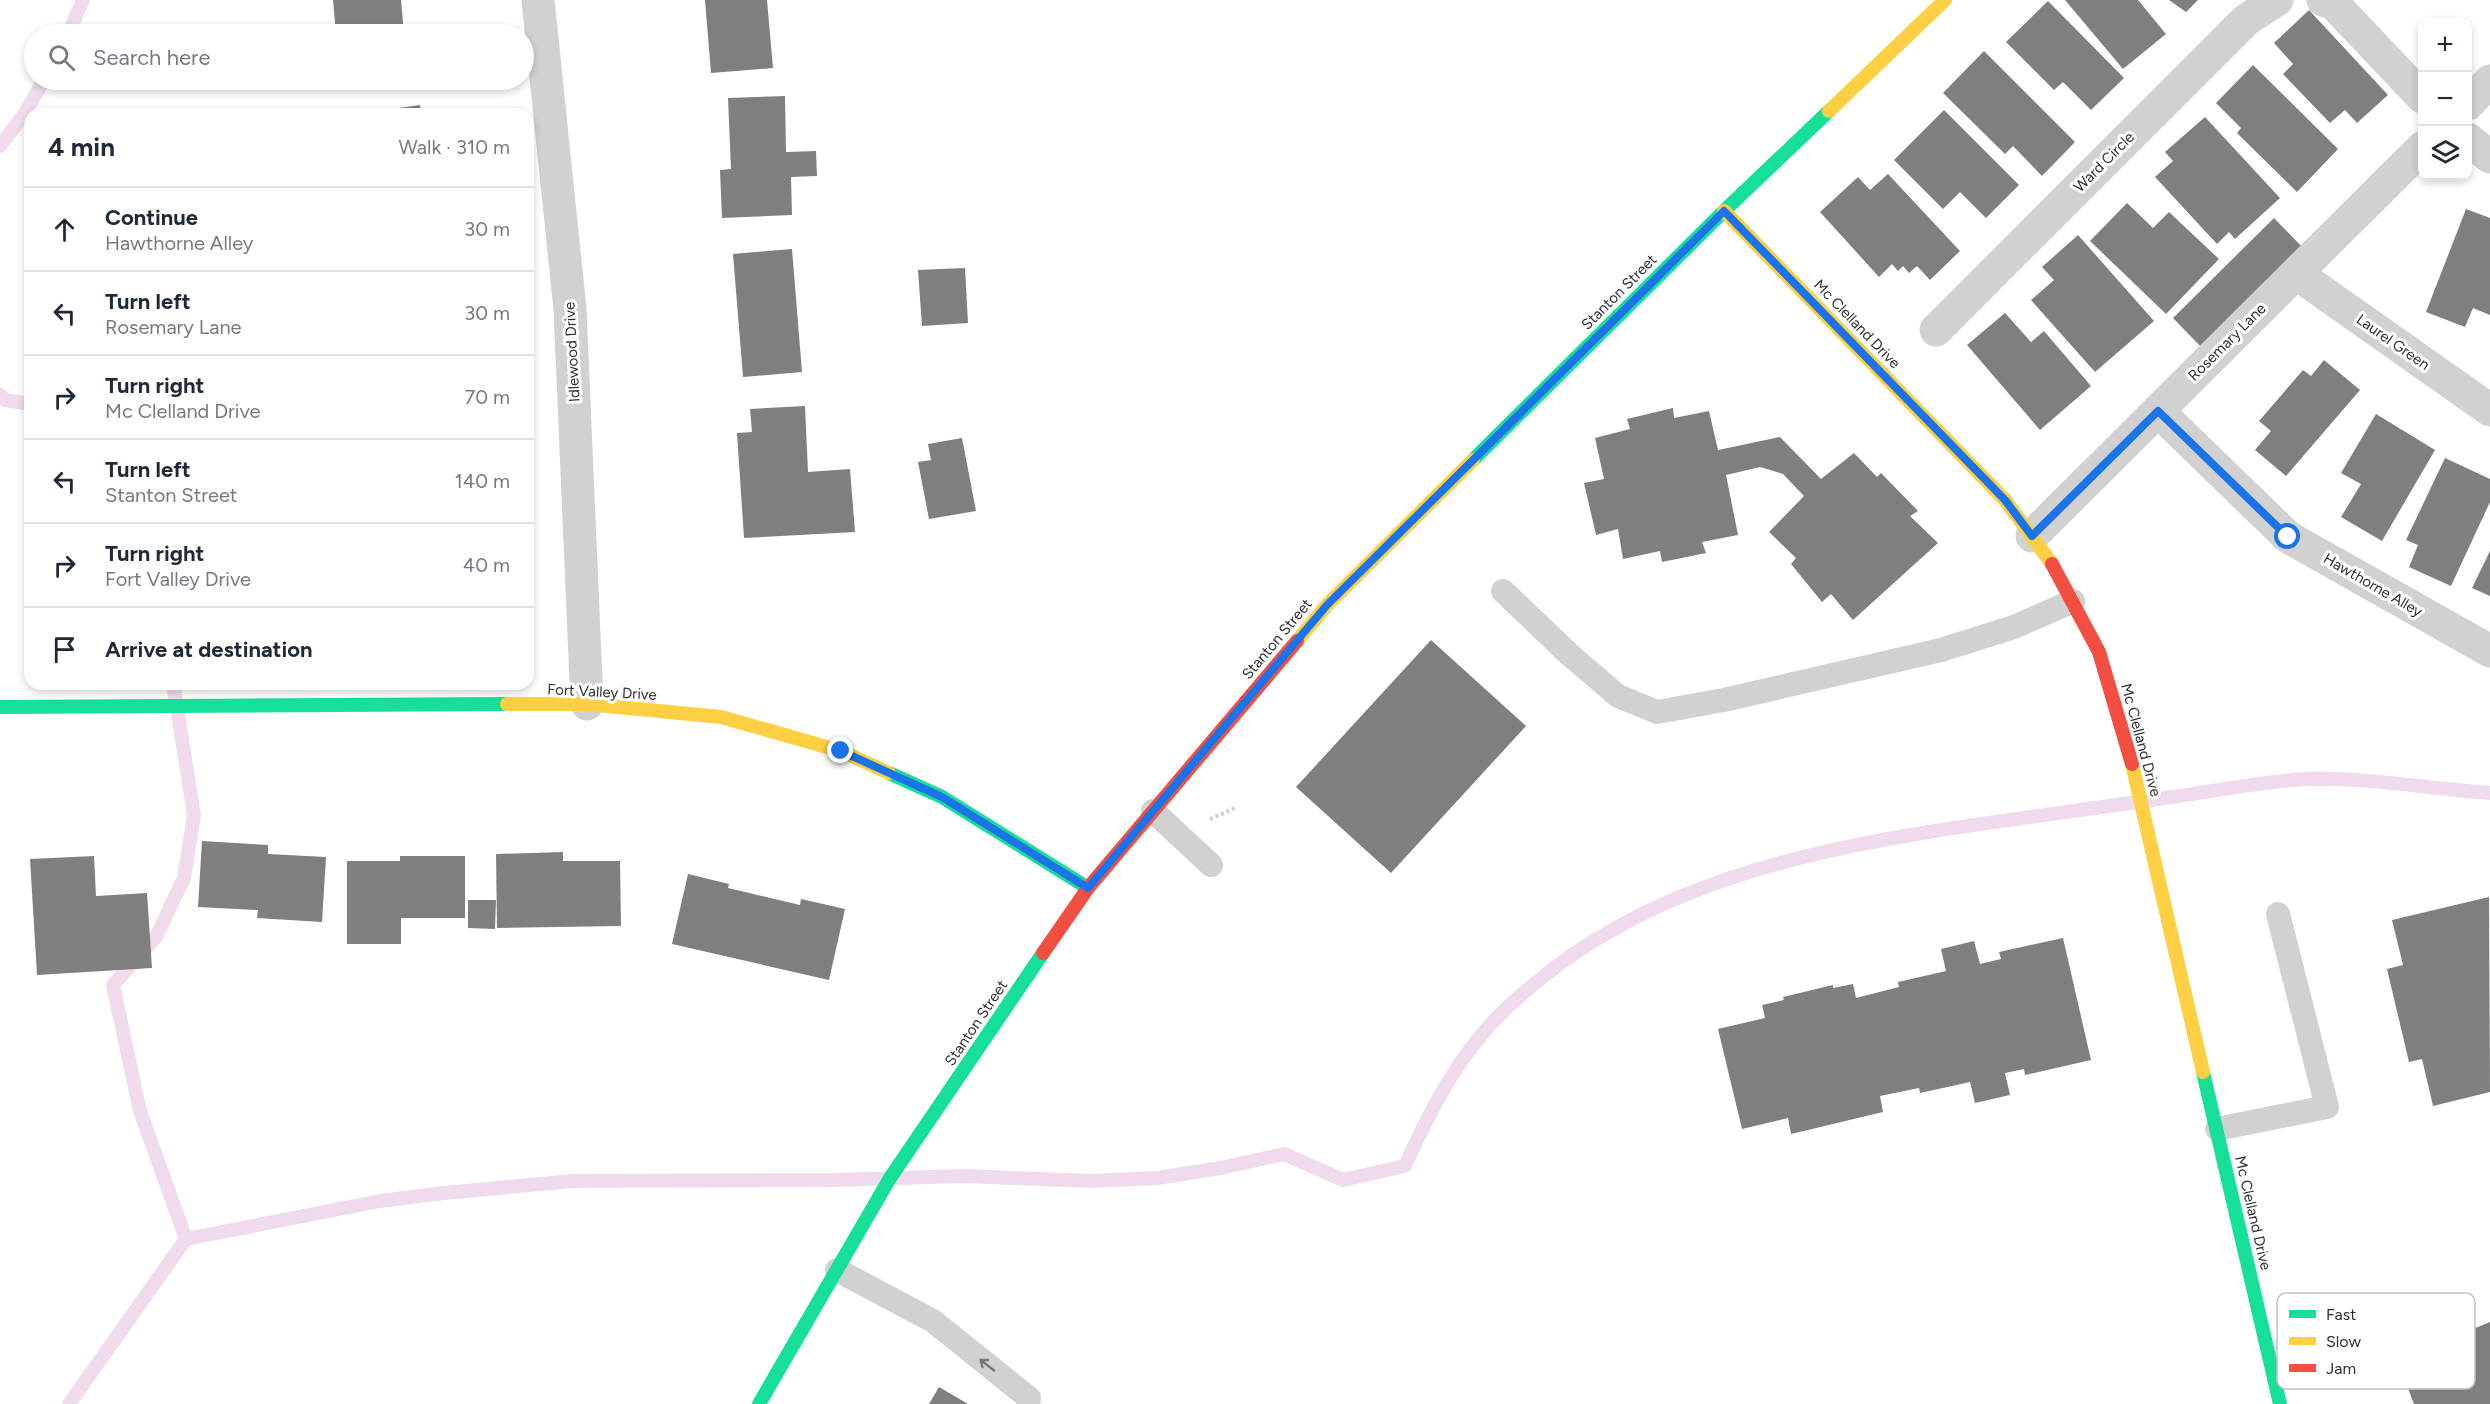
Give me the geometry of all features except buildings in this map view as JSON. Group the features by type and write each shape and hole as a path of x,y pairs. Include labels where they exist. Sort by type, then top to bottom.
{"street":[{"name":"Idlewood Drive","path":"538,0 570,309 587,704"},
{"name":"Stanton Street","path":"759,1404 890,1178 1088,888 1327,605 1724,211 1945,0"},
{"name":"Ward Circle","path":"1936,330 2246,20 2277,0"},
{"path":"2323,0 2334,4 2418,93"},
{"path":"2472,100 2490,81"},
{"path":"2472,142 2490,157"},
{"name":"Rosemary Lane","path":"2032,536 2418,152"},
{"name":"Mc Clelland Drive","path":"1724,211 2005,500 2058,572 2099,652 2126,737 2280,1404"},
{"name":"Laurel Green","path":"2297,274 2490,410"},
{"name":"Hawthorne Alley","path":"2158,411 2288,537 2490,651"},
{"name":"Fort Valley Drive","path":"0,707 587,704 721,717 841,751 942,797 1088,888"}],"lane":[{"path":"1503,591 1570,655 1618,696 1657,712 1724,700 1941,650 2014,627 2073,602"},
{"path":"1153,811 1211,865"},
{"path":"2217,1129 2327,1107 2278,914"},
{"path":"837,1270 933,1321 1029,1398 1028,1404"}],"waterway":[{"path":"72,24 83,0"},
{"path":"28,108 38,90"},
{"path":"0,146 24,114"},
{"path":"0,395 5,400 24,403"},
{"path":"174,690 194,815 184,878 156,937 113,985 140,1111 186,1239"},
{"path":"69,1404 186,1239 380,1201 573,1181 833,1180 962,1176 1092,1181 1157,1178 1221,1168 1284,1154 1343,1180 1405,1166 1426,1122 1463,1059 1494,1020 1549,972 1588,944 1616,928 1666,903 1718,882 1772,865 1884,840 2275,782 2307,779 2376,781 2490,793"}],"traffic: fast":[{"path":"1473,460 1724,211 1829,111"},
{"path":"0,707 507,704"},
{"path":"889,773 942,797 1088,888"},
{"path":"759,1404 890,1178 1043,953"},
{"path":"2203,1072 2280,1404"}],"traffic: slow":[{"path":"1829,111 1945,0"},
{"path":"1724,211 2005,500 2052,564"},
{"path":"1297,641 1327,605 1473,460"},
{"path":"507,704 587,704 721,717 841,751 889,773"},
{"path":"2132,764 2203,1072"}],"traffic: jam":[{"path":"2052,564 2099,652 2132,764"},
{"path":"1043,953 1088,888 1297,641"}],"route":[{"path":"841,751 942,797 1088,888 1327,605 1724,211 2005,500 2032,536 2158,411 2288,537"}]}
